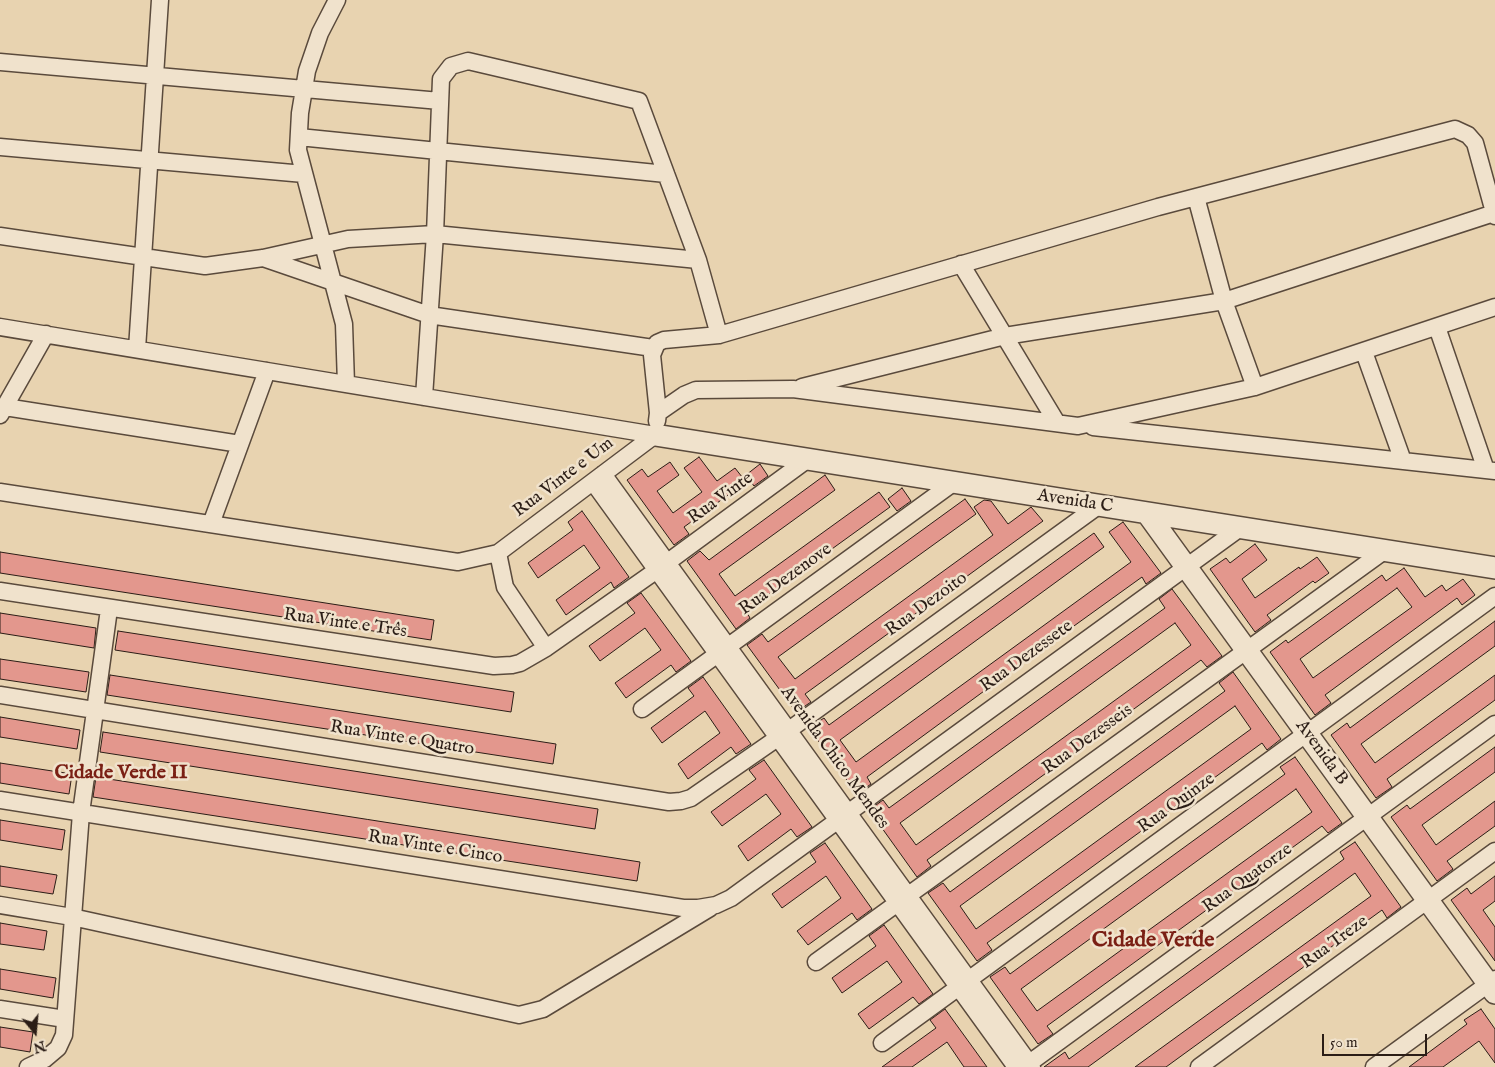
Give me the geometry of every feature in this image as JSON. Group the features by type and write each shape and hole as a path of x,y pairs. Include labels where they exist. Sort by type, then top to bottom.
{"street":[{"path":"137,349 160,0"},
{"path":"336,0 320,33 307,71 298,150 344,324 346,384"},
{"path":"424,397 435,234 441,79 451,66 468,61 640,101 698,260 719,335"},
{"path":"0,62 440,101"},
{"path":"0,327 655,435 658,413 652,355 653,348 657,343 664,340 719,335 1196,197 1455,129 1468,135 1475,143 1495,214 1224,302 1005,336 793,389"},
{"path":"299,137 666,174"},
{"path":"0,148 304,174"},
{"path":"1196,197 1224,302 1254,387"},
{"path":"0,236 143,259 205,266 262,258 348,239 435,234 698,260"},
{"path":"262,258 429,315 653,348"},
{"path":"961,264 1057,423"},
{"path":"1078,426 1254,387 1495,307"},
{"path":"658,413 684,395 696,390 793,389 1078,426 1490,470 1437,327"},
{"path":"46,334 2,411 240,444"},
{"path":"1364,352 1403,461"},
{"path":"211,524 267,371"},
{"name":"Avenida C","path":"655,435 1495,568"},
{"name":"Rua Vinte e Um","path":"498,553 655,435"},
{"name":"Rua Vinte","path":"663,567 808,460"},
{"name":"Avenida Chico Mendes","path":"598,478 1026,1066"},
{"name":"Rua Dezenove","path":"642,710 953,483"},
{"path":"0,492 458,562 498,553 505,586 546,648"},
{"name":"Rua Dezoito","path":"784,734 1098,506"},
{"name":"Avenida B","path":"1147,513 1367,817 1493,985"},
{"name":"Rua Dezessete","path":"843,815 1240,528"},
{"name":"Rua Dezesseis","path":"816,962 1384,551"},
{"name":"Rua Vinte e Três","path":"0,591 494,666 520,663 546,648 663,567"},
{"name":"Rua Quinze","path":"882,1043 1495,596"},
{"path":"28,1067 46,1059 58,1048 64,1035 81,813 109,609"},
{"name":"Rua Vinte e Quatro","path":"0,696 669,802 691,798 784,734"},
{"name":"Rua Quatorze","path":"1026,1066 1495,724"},
{"name":"Rua Vinte e Cinco","path":"0,800 683,908 716,905 731,898 843,815"},
{"name":"Rua Treze","path":"1199,1067 1495,851"},
{"path":"0,905 72,917 519,1015 543,1009 716,905"},
{"path":"1374,1067 1493,985"},
{"path":"0,1009 65,1019"}],"building":[{"path":"699,457 717,481 735,468 746,482 684,527 689,534 674,545 627,480 642,469 648,477 670,462 679,475 657,491 673,513 702,492 684,468"},
{"path":"760,464 768,476 754,486 746,475"},
{"path":"825,475 835,490 719,574 735,596 879,492 890,507 746,611 750,618 736,629 687,561 700,551 709,560"},
{"path":"902,488 911,501 897,511 888,499"},
{"path":"965,499 976,514 778,657 795,679 993,535 974,507 984,500 991,501 1008,524 1031,507 1043,521 805,694 811,702 796,712 747,645 762,634 768,642"},
{"path":"582,511 629,577 614,588 611,582 566,615 556,600 600,568 584,545 538,578 528,563 573,530 568,522"},
{"path":"1123,522 1161,573 1146,584 1142,577 1010,672 867,777 871,784 857,794 809,728 824,718 829,725 1094,533 1104,547 840,740 856,762 1131,562 1109,532"},
{"path":"1255,544 1267,560 1242,579 1255,598 1299,567 1300,569 1317,557 1329,573 1315,583 1313,581 1267,615 1271,620 1255,632 1210,569 1226,558 1230,563"},
{"path":"0,552 434,620 431,640 0,573"},
{"path":"1404,568 1425,597 1442,585 1446,591 1463,579 1475,595 1462,605 1457,598 1325,695 1331,703 1315,715 1270,652 1286,640 1288,643 1382,575 1386,581","holes":["1397,588 1412,607 1313,678 1300,659"]},
{"path":"1172,589 1222,656 1207,667 1201,660 927,860 931,866 917,877 869,810 883,800 889,808 1165,608 1159,599","holes":["1175,623 1191,645 916,845 900,823"]},
{"path":"641,593 691,661 676,672 671,665 626,698 615,683 661,650 645,628 600,661 589,646 635,613 627,603"},
{"path":"0,613 96,628 94,648 0,633"},
{"path":"1495,621 1495,646 1361,744 1375,763 1495,675 1495,700 1387,779 1392,787 1376,798 1331,735 1347,723 1350,728"},
{"path":"118,631 514,692 511,712 115,650"},
{"path":"0,659 89,672 86,692 0,679"},
{"path":"1233,672 1281,739 1267,750 1262,743 987,943 992,950 977,961 928,893 943,883 950,892 1225,691 1219,683","holes":["1235,706 1251,729 976,929 960,906"]},
{"path":"110,675 556,744 553,764 107,695"},
{"path":"703,677 751,744 736,754 731,747 688,779 678,764 720,733 705,711 662,743 651,728 694,696 688,688"},
{"path":"0,717 80,730 77,749 0,737"},
{"path":"103,732 598,809 595,829 100,752"},
{"path":"1495,747 1495,772 1422,825 1436,845 1495,801 1495,826 1447,861 1453,869 1437,881 1391,817 1407,805 1410,809"},
{"path":"1295,757 1342,823 1328,833 1322,826 1047,1026 1053,1034 1038,1044 990,977 1005,967 1010,974 1285,774 1280,767","holes":["1296,789 1312,812 1037,1011 1021,989"]},
{"path":"764,760 812,827 797,837 791,829 748,861 738,846 781,814 766,794 722,826 711,812 756,779 749,770"},
{"path":"0,763 72,774 69,794 0,783"},
{"path":"96,777 640,862 637,881 93,797"},
{"path":"0,820 65,830 62,850 0,840"},
{"path":"1355,842 1401,907 1387,918 1382,910 1166,1067 1135,1067 1371,896 1355,873 1088,1067 1044,1067 1065,1052 1069,1059 1344,859 1340,852"},
{"path":"825,843 872,909 857,920 852,913 808,945 797,931 841,898 826,876 782,908 772,894 816,862 810,853"},
{"path":"0,866 57,875 53,894 0,886"},
{"path":"1495,876 1495,901 1483,910 1495,927 1495,961 1451,900 1467,888 1471,894"},
{"path":"0,923 47,931 44,950 0,944"},
{"path":"884,925 933,994 919,1004 913,997 869,1029 858,1014 902,982 887,961 842,993 832,978 876,946 869,936"},
{"path":"0,969 56,978 53,998 0,989"},
{"path":"945,1009 987,1067 964,1067 947,1042 912,1067 882,1067 936,1028 930,1020"},
{"path":"1481,1009 1495,1029 1495,1063 1479,1041 1443,1067 1409,1067 1467,1024 1464,1020"},
{"path":"0,1027 33,1032 30,1052 0,1047"}],"district":[{"name":"Cidade Verde II","path":"121,774"},
{"name":"Cidade Verde","path":"1153,941"}]}
